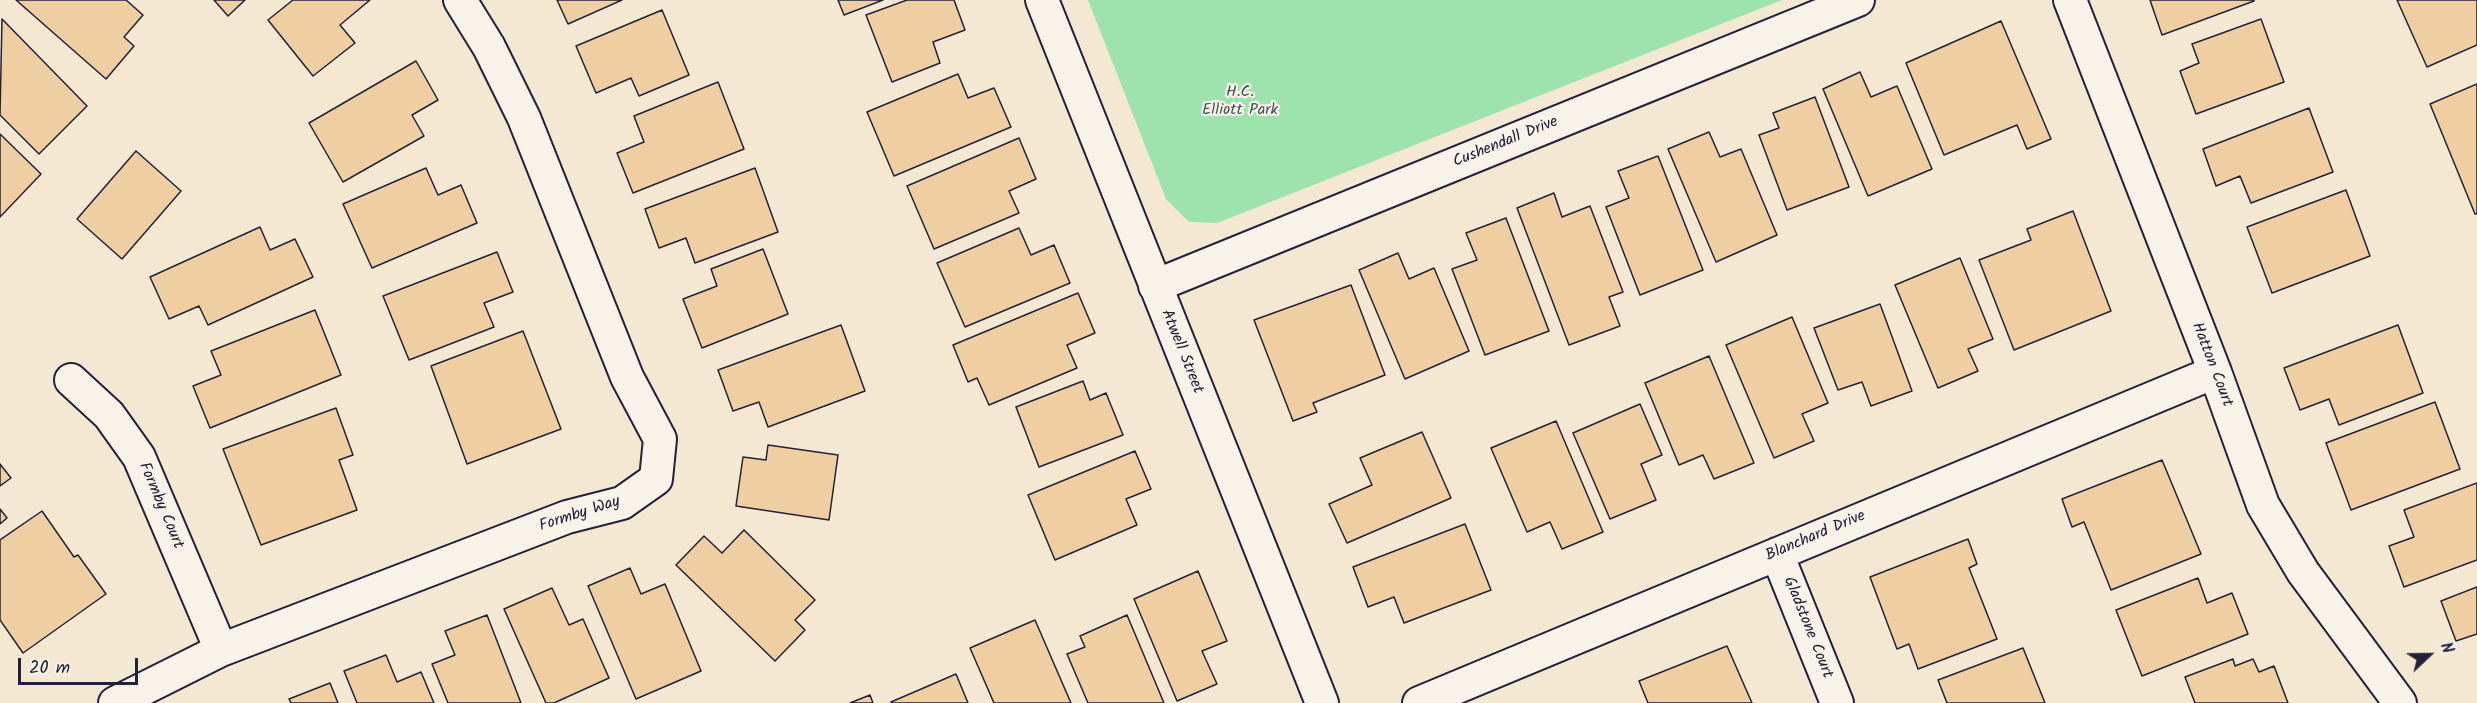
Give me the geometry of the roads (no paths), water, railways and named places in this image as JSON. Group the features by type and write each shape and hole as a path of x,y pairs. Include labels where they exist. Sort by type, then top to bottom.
{"street":[{"name":"Formby Way","path":"115,703 221,650 567,517 622,503 656,479 660,439 627,377 524,118 489,47 460,0"},
{"name":"Atwell Street","path":"1042,0 1322,703"},
{"name":"Cushendall Drive","path":"1155,286 1857,0"},
{"name":"Hatton Court","path":"2070,0 2215,372 2263,505 2303,572 2400,703"},
{"name":"Blanchard Drive","path":"1419,703 2215,372"},
{"name":"Formby Court","path":"71,380 109,415 139,457 221,650"},
{"name":"Gladstone Court","path":"1777,554 1837,703"}],"park label":[{"name":"H.C. Elliott Park","path":"1240,102"}]}
